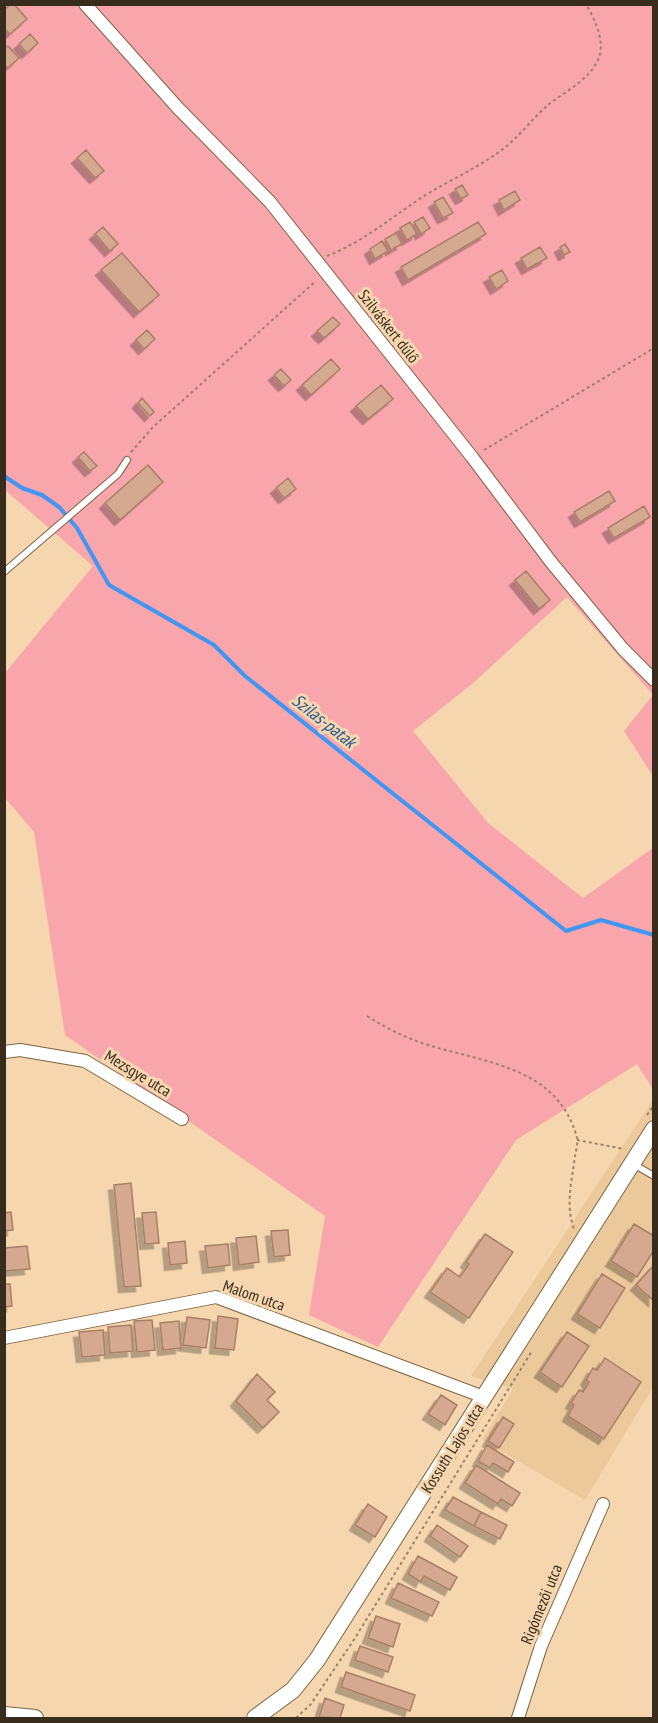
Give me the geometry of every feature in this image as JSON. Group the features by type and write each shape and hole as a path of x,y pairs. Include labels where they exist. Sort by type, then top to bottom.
{"main road":[{"name":"Kossuth Lajos utca","path":"255,1719 293,1690 317,1660 654,1129"},
{"path":"4,1715 35,1719"}],"street":[{"name":"Szilváskert dűlő","path":"85,4 177,107 270,202 472,457 558,571 623,649 654,680"},
{"name":"Mezsgye utca","path":"4,1052 20,1050 85,1061 182,1119"},
{"name":"Malom utca","path":"4,1338 216,1297 484,1397"},
{"name":"Rigómezői utca","path":"519,1719 542,1646 603,1504"}],"lane":[{"path":"4,572 118,474 127,460"},
{"path":"634,1160 654,1176"}],"path":[{"path":"313,256 326,256 340,251 379,229 425,195 475,169 511,142 538,113 586,75 598,60 601,51 599,34 586,4"},
{"path":"127,460 135,444 153,427 326,273"},
{"path":"472,457 654,348"},
{"path":"368,1016 391,1031 423,1044 521,1071 537,1080 554,1096 577,1140 569,1209 573,1228 586,1237"},
{"path":"577,1140 625,1149 634,1160"},
{"path":"296,1719 311,1704 355,1638 537,1343"}],"shaded area":[{"path":"4,5 653,5 653,695 567,597 473,683 413,731 488,823 583,898 653,848 653,1089 637,1064 516,1140 378,1347 309,1315 325,1216 65,1035 34,832 5,798 5,673 93,566 5,490"},
{"path":"653,695 653,776 624,731"},
{"path":"653,1100 653,1387 585,1500 482,1440 513,1389 471,1376"}],"building":[{"path":"14,4 27,19 10,34 4,28 4,10"},
{"path":"30,34 38,43 27,53 19,44"},
{"path":"8,46 19,58 8,68 4,64 4,49"},
{"path":"86,150 104,171 95,178 77,158"},
{"path":"462,185 468,195 461,199 455,189"},
{"path":"515,191 520,200 504,210 499,200"},
{"path":"443,197 453,213 443,218 434,202"},
{"path":"423,217 430,228 421,234 414,222"},
{"path":"410,222 417,234 407,240 400,228"},
{"path":"478,222 486,234 408,280 401,267"},
{"path":"103,227 118,244 110,251 95,234"},
{"path":"396,233 402,244 391,250 385,239"},
{"path":"382,241 388,251 375,259 370,249"},
{"path":"565,244 570,252 564,255 560,247"},
{"path":"540,247 547,258 527,269 521,258"},
{"path":"122,253 159,295 139,312 101,270"},
{"path":"502,270 508,281 496,289 489,277"},
{"path":"333,317 340,324 324,338 317,331"},
{"path":"147,330 155,339 144,349 136,340"},
{"path":"331,359 340,369 311,395 302,385"},
{"path":"281,369 291,380 284,386 274,375"},
{"path":"381,385 393,399 368,419 356,406"},
{"path":"142,398 154,412 150,416 138,403"},
{"path":"84,452 97,466 90,471 78,457"},
{"path":"148,465 163,482 120,520 105,503"},
{"path":"288,478 296,489 284,498 276,488"},
{"path":"609,491 615,501 580,522 574,512"},
{"path":"644,506 650,517 614,538 608,528"},
{"path":"526,571 550,600 539,609 515,580"},
{"path":"131,1183 141,1286 124,1287 114,1185"},
{"path":"11,1212 13,1230 4,1231 4,1213"},
{"path":"156,1212 159,1243 145,1244 142,1213"},
{"path":"634,1224 654,1236 654,1250 637,1277 611,1261"},
{"path":"288,1230 290,1255 274,1257 271,1231"},
{"path":"485,1234 513,1252 469,1318 430,1292 447,1268 460,1277 469,1264 466,1262"},
{"path":"256,1236 259,1262 239,1265 236,1238"},
{"path":"185,1241 187,1263 170,1265 168,1243"},
{"path":"228,1244 230,1265 208,1268 205,1246"},
{"path":"27,1246 30,1269 4,1271 4,1248"},
{"path":"654,1265 654,1301 636,1285"},
{"path":"602,1274 625,1288 600,1328 577,1314"},
{"path":"4,1284 10,1284 12,1306 5,1307 4,1321"},
{"path":"218,1316 238,1319 234,1350 215,1348"},
{"path":"187,1317 210,1320 206,1348 183,1345"},
{"path":"152,1320 155,1350 137,1352 134,1321"},
{"path":"179,1321 181,1348 163,1350 160,1323"},
{"path":"131,1325 133,1351 110,1353 108,1327"},
{"path":"103,1330 105,1355 82,1357 79,1332"},
{"path":"567,1332 589,1346 562,1387 540,1372"},
{"path":"605,1358 641,1382 604,1439 568,1416 574,1405 571,1403 579,1390 583,1392 589,1382 586,1380 593,1368 597,1370"},
{"path":"257,1374 275,1392 267,1400 279,1412 263,1428 236,1401"},
{"path":"441,1395 457,1405 445,1425 428,1414"},
{"path":"503,1417 514,1424 499,1448 488,1441"},
{"path":"487,1445 514,1462 508,1472 493,1463 490,1468 478,1461"},
{"path":"476,1465 520,1493 512,1506 501,1499 498,1504 465,1483"},
{"path":"453,1497 481,1512 474,1526 445,1510"},
{"path":"368,1504 387,1517 375,1537 355,1525"},
{"path":"481,1512 507,1525 500,1539 474,1526"},
{"path":"437,1525 468,1546 460,1557 430,1536"},
{"path":"418,1556 457,1577 450,1590 424,1576 421,1582 408,1574"},
{"path":"398,1583 439,1602 432,1616 391,1598"},
{"path":"376,1616 400,1624 393,1647 368,1638"},
{"path":"360,1646 393,1657 388,1672 355,1660"},
{"path":"346,1672 415,1695 410,1711 341,1687"},
{"path":"325,1698 344,1705 340,1718 319,1717"}],"waterway":[{"name":"Szilas-patak","path":"4,476 22,488 42,495 59,507 77,528 109,585 214,645 245,676 566,931 601,920 654,935"}]}
